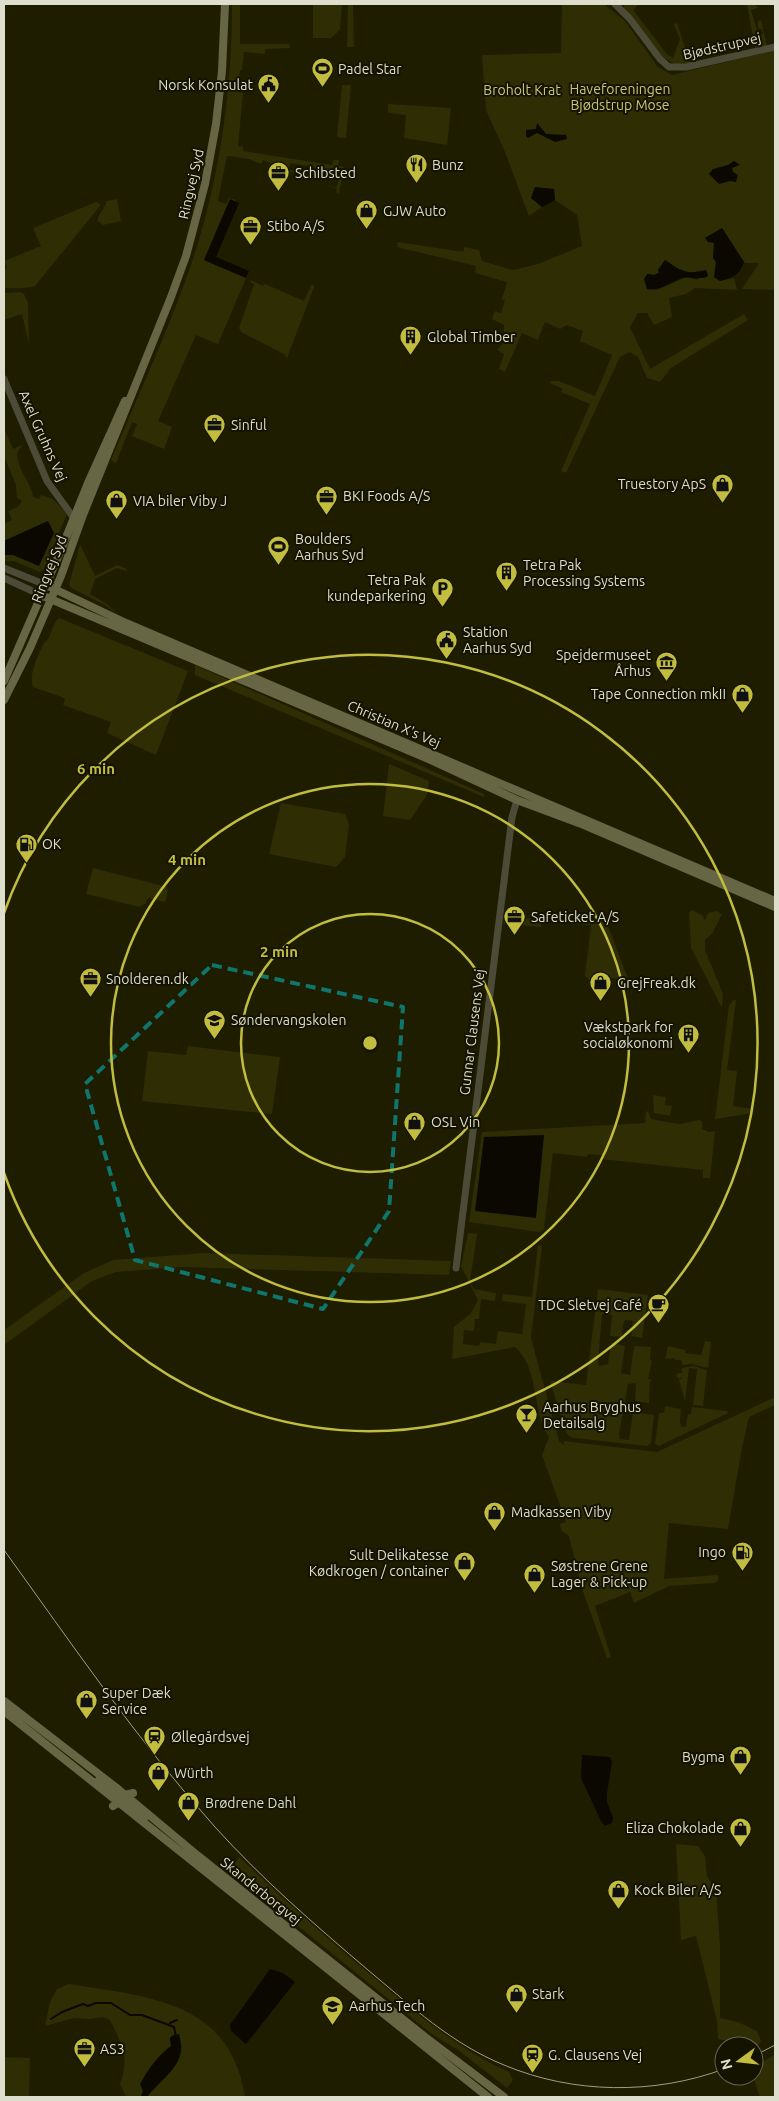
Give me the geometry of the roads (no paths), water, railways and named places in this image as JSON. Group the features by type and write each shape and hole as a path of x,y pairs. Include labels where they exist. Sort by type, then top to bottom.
{"main road":[{"name":"Ringvej Syd","path":"4,681 73,517 98,468 144,361 186,256 205,184 218,107 225,4"},
{"name":"Ringvej Syd","path":"4,700 56,589 72,548 98,468"},
{"path":"72,548 79,514 77,508"},
{"name":"Christian X's Vej","path":"46,585 126,623 775,901"},
{"name":"Christian X's Vej","path":"41,595 112,623 431,760 516,800 584,825 775,907"},
{"path":"510,787 516,794 516,800 523,798 587,820"},
{"name":"Skanderborgvej","path":"4,1701 488,2097"},
{"name":"Skanderborgvej","path":"4,1711 70,1764 123,1799 184,1844 417,2031 504,2097"}],"street":[{"name":"Bjødstrupvej","path":"614,4 630,20 664,65 673,68 686,67 775,47"},
{"name":"Axel Gruhns Vej","path":"4,379 44,476 73,517"},
{"name":"Axel Gruhns Vej","path":"62,501 77,508"},
{"name":"Christian X's Vej","path":"4,568 46,585"},
{"name":"Christian X's Vej","path":"4,578 41,595"},
{"name":"Gunnar Clausens Vej","path":"456,1268 512,817 516,800"}],"waterway":[{"path":"51,2019 62,2012 83,2004 88,2006 96,2003 111,2003 130,2015 142,2015 174,2027 176,2037"},
{"path":"170,2023 177,2020"}],"tram line":[{"path":"4,1550 132,1726 215,1827 251,1865 309,1919 400,1997 449,2035 485,2056 530,2075 585,2086 642,2087 670,2083 714,2072"},
{"path":"764,2051 775,2045"}],"place":[{"name":"Padel Star","path":"322,88"},
{"name":"Norsk Konsulat","path":"269,104"},
{"name":"Bunz","path":"416,184"},
{"name":"Schibsted","path":"279,192"},
{"name":"GJW Auto","path":"367,230"},
{"name":"Stibo A/S","path":"251,245"},
{"name":"Global Timber","path":"411,356"},
{"name":"Sinful","path":"215,444"},
{"name":"Truestory ApS","path":"722,503"},
{"name":"BKI Foods A/S","path":"327,515"},
{"name":"VIA biler Viby J","path":"117,520"},
{"name":"Boulders Aarhus Syd","path":"279,566"},
{"name":"Tetra Pak Processing Systems","path":"507,592"},
{"name":"Tetra Pak kundeparkering","path":"442,607"},
{"name":"Station Aarhus Syd","path":"447,659"},
{"name":"Spejdermuseet Århus","path":"667,682"},
{"name":"Tape Connection mkII","path":"742,713"},
{"name":"OK","path":"26,863"},
{"name":"Safeticket A/S","path":"515,936"},
{"name":"Snolderen.dk","path":"90,998"},
{"name":"GrejFreak.dk","path":"601,1002"},
{"name":"Søndervangskolen","path":"215,1039"},
{"name":"Vækstpark for socialøkonomi","path":"689,1054"},
{"name":"OSL Vin","path":"415,1141"},
{"name":"TDC Sletvej Café","path":"658,1324"},
{"name":"Aarhus Bryghus Detailsalg","path":"527,1434"},
{"name":"Madkassen Viby","path":"495,1531"},
{"name":"Ingo","path":"742,1571"},
{"name":"Sult Delikatesse Kødkrogen / container","path":"465,1582"},
{"name":"Søstrene Grene Lager & Pick-up","path":"535,1593"},
{"name":"Super Dæk Service","path":"86,1720"},
{"name":"Øllegårdsvej","path":"155,1756"},
{"name":"Bygma","path":"741,1776"},
{"name":"Würth","path":"158,1792"},
{"name":"Brødrene Dahl","path":"189,1822"},
{"name":"Eliza Chokolade","path":"740,1847"},
{"name":"Kock Biler A/S","path":"618,1909"},
{"name":"Stark","path":"516,2013"},
{"name":"Aarhus Tech","path":"333,2025"},
{"name":"AS3","path":"84,2068"},
{"name":"G. Clausens Vej","path":"532,2074"}],"park label":[{"name":"Broholt Krat","path":"522,90"},
{"name":"Haveforeningen Bjødstrup Mose","path":"620,98"}]}
